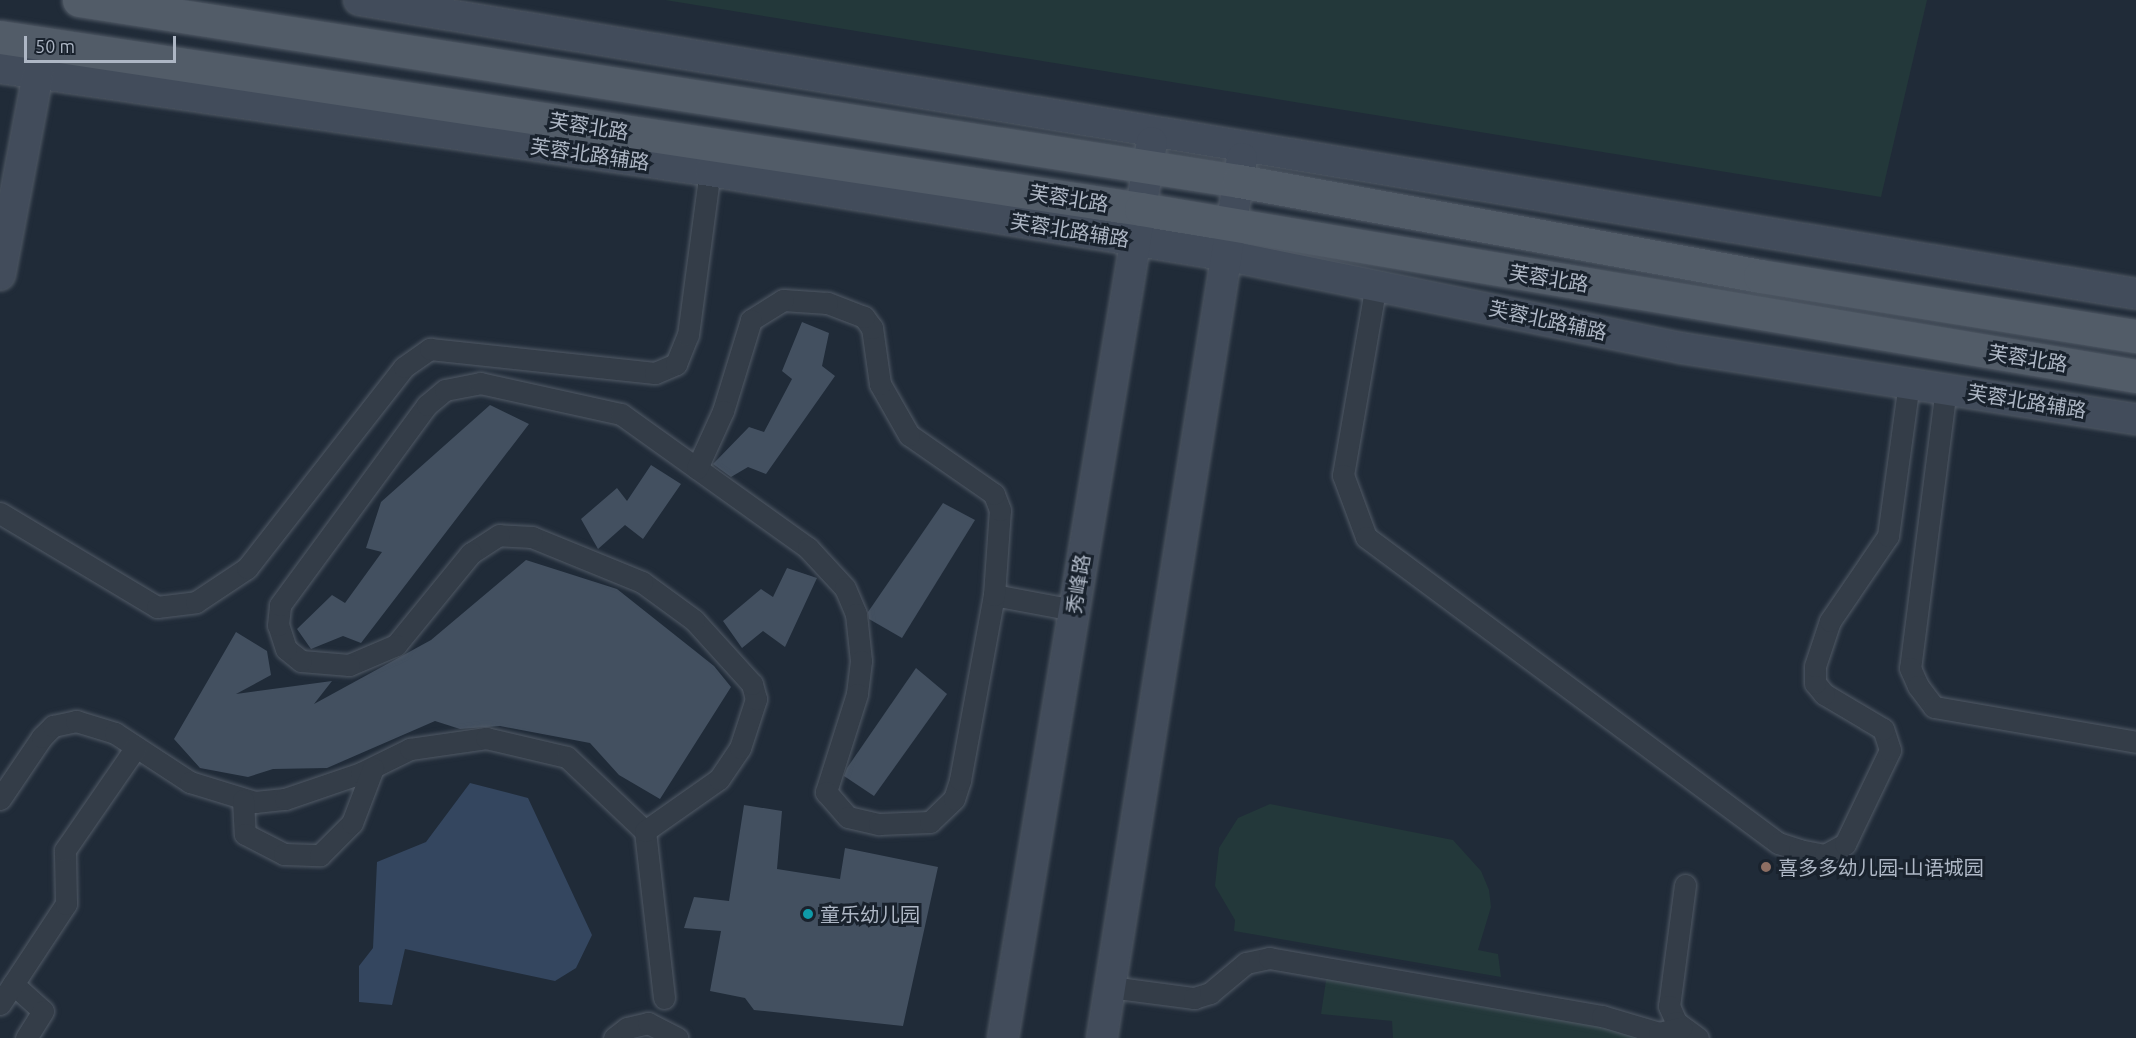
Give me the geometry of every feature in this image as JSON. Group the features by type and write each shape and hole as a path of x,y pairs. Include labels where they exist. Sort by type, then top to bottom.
{"main road":[{"name":"芙蓉北路","path":"79,0 1148,166 1760,276 2136,336"},
{"path":"359,0 1244,144 2136,294"},
{"name":"芙蓉北路","path":"0,37 1141,209 1231,241 2136,376"},
{"name":"芙蓉北路辅路","path":"0,68 710,171 1136,241 1231,241 1376,284 1681,348 2136,419"},
{"path":"0,275 38,74"},
{"name":"秀峰路","path":"1004,1038 1154,130"},
{"path":"1102,1038 1231,241 1244,144"}],"street":[{"path":"0,513 157,607 196,602 247,568 404,367 430,349 655,373 676,364 688,335 710,171"},
{"path":"1376,284 1343,474 1366,537 1778,843 1825,855 1845,844 1890,750 1883,729 1824,694 1815,683 1815,666 1830,621 1888,536 1909,383"},
{"path":"645,831 719,779 740,748 756,699 752,684 694,620 642,582 532,537 499,535 471,552 396,645 349,665 301,661 286,649 278,625 280,605 427,405 460,383 621,414 808,548 845,588 856,614 861,661 857,694 826,792 848,817 917,825 930,822 954,799 994,595 998,501 986,486 909,435 892,413 880,384 872,328 852,311 783,300 751,320 723,411 697,468"},
{"path":"1946,388 1910,668 1918,686 1934,707 2136,742"},
{"path":"994,595 1074,610"},
{"path":"0,799 53,726 76,721 115,733 190,782 243,800 285,799 373,768 410,749 486,738 567,757 645,831 664,998 673,1034"},
{"path":"0,1004 66,904 65,850 136,747"},
{"path":"243,800 245,834 284,854 320,855 352,823 373,768"},
{"path":"1685,885 1670,1006 1690,1033"},
{"path":"1110,987 1194,998 1210,993 1246,963 1269,958 1602,1016 1659,1033 1690,1033"},
{"path":"13,984 44,1011 26,1038"},
{"path":"648,1023 664,998"},
{"path":"614,1038 627,1028 648,1023 673,1034"}],"green space":[{"path":"665,0 1927,0 1881,197"},
{"path":"1270,804 1453,840 1481,871 1489,890 1491,907 1478,950 1498,954 1501,977 1234,931 1235,920 1215,886 1219,848 1238,818"},
{"path":"1327,974 1686,1038 1393,1038 1392,1021 1321,1014"}],"water":[{"path":"470,783 528,798 592,935 576,968 555,981 405,949 392,1005 359,1002 359,966 373,948 377,862 426,842"}],"building":[{"path":"802,322 829,333 822,366 835,376 766,474 748,467 731,477 713,464 749,427 764,432 792,379 782,371"},
{"path":"490,405 529,424 361,643 343,636 311,649 297,629 332,595 345,603 382,552 366,548 381,502"},
{"path":"651,465 681,484 643,539 625,525 598,549 581,519 617,488 627,501"},
{"path":"943,503 975,520 902,638 869,619 868,612"},
{"path":"526,560 617,589 714,666 731,687 660,799 619,775 590,743 500,726 460,729 435,721 327,768 273,769 248,777 200,768 174,739 236,632 267,651 271,675 236,694 332,681 314,704 431,640"},
{"path":"787,568 817,578 785,647 763,631 742,648 723,621 761,589 773,597"},
{"path":"916,668 947,694 874,796 844,776 847,768"},
{"name":"童乐幼儿园","path":"744,805 782,811 777,869 840,879 845,848 938,867 903,1026 754,1010 745,998 710,991 721,931 684,928 694,897 729,901"}],"place":[{"name":"喜多多幼儿园-山语城园","path":"1766,867"},
{"name":"童乐幼儿园","path":"808,914"}]}
